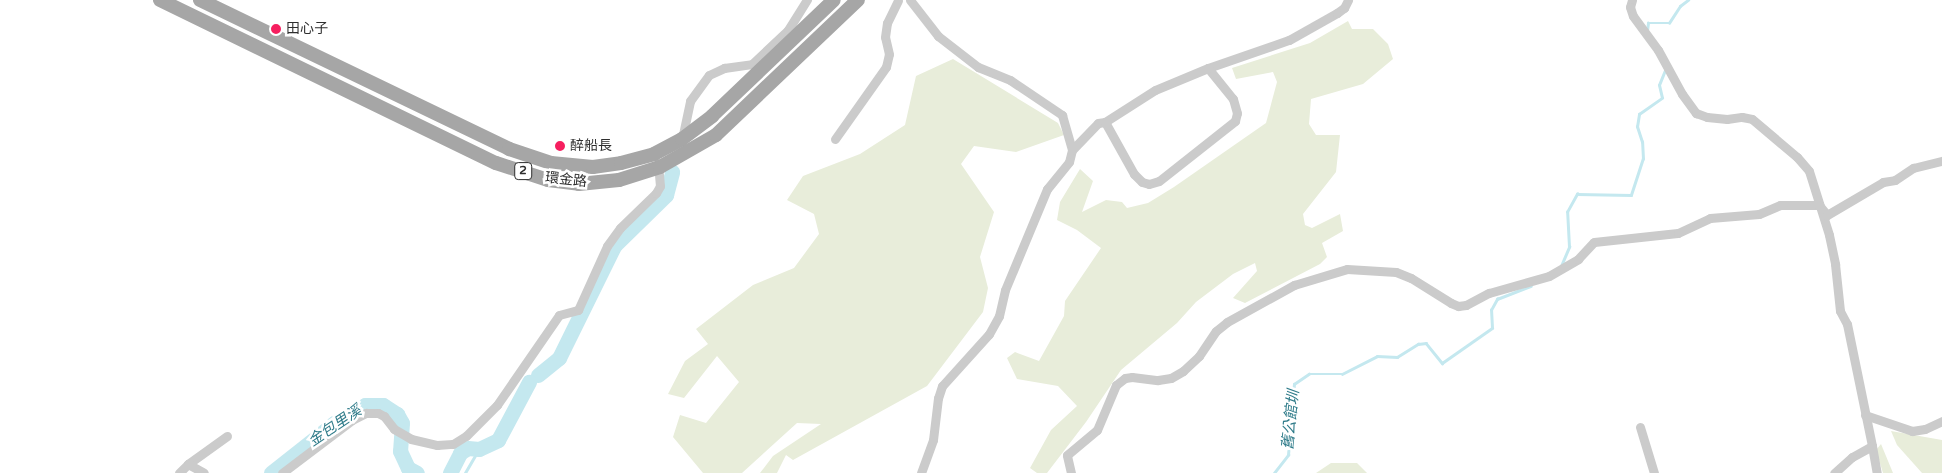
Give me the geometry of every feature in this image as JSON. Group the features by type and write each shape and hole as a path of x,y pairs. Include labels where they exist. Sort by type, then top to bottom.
{"main road":[{"name":"環金路","path":"160,0 505,166 548,180 579,184 619,180 660,167 716,135 858,0"},
{"name":"環金路","path":"200,0 510,149 551,163 593,167 621,163 654,154 682,139 712,116 834,0"}],"street":[{"path":"682,139 690,101 709,75 724,68 752,64 788,30 807,0"},
{"path":"835,139 886,66 889,54 885,37 886,23 898,0"},
{"path":"910,0 938,36 978,67 1010,80 1062,115 1072,150"},
{"path":"921,473 933,440 942,386 989,334 999,316 1005,290 1047,189 1069,162 1072,150 1098,123 1105,122 1156,90 1208,68 1289,40 1337,13 1344,8 1348,0"},
{"path":"1632,0 1630,8 1633,16 1658,50 1689,105 1696,113 1707,117 1727,119 1742,117 1752,119 1797,157 1809,172 1835,264 1840,311 1847,324 1877,473"},
{"path":"1105,122 1134,174 1142,182 1149,184 1159,181 1235,121 1237,113 1236,104 1208,68"},
{"path":"282,473 352,420 366,413 378,413 384,416 403,435 437,445 453,444 466,436 497,405 559,315 578,310 607,246 620,228 656,193 660,186 660,167 654,154"},
{"path":"1819,205 1826,215 1884,182 1895,180 1912,168 1942,160"},
{"path":"1071,473 1067,455 1098,430 1110,396 1120,382 1132,377 1158,380 1171,378 1183,371 1199,356 1216,331 1227,322 1294,286 1347,270 1396,272 1411,278 1451,303 1458,306 1466,305 1489,293 1549,276 1578,259 1594,242 1678,234 1710,218 1759,214 1780,205 1819,205"},
{"path":"1865,416 1912,431 1925,429 1942,422"},
{"path":"1640,427 1654,473"},
{"path":"179,473 188,464 228,436"},
{"path":"1834,473 1852,457 1872,446"},
{"path":"188,464 204,473"}],"green space":[{"path":"1348,21 1352,29 1373,29 1388,44 1393,59 1363,84 1311,99 1309,124 1316,135 1340,135 1336,172 1303,214 1305,225 1312,228 1340,214 1343,231 1322,243 1327,257 1320,264 1245,303 1233,298 1257,271 1255,263 1233,274 1196,302 1177,323 1121,370 1086,422 1047,473 1037,473 1030,468 1051,430 1077,406 1058,386 1017,379 1007,358 1015,352 1039,361 1064,316 1065,301 1101,248 1077,230 1057,220 1060,202 1080,169 1093,181 1082,212 1106,200 1122,202 1127,208 1148,203 1266,123 1277,82 1273,72 1236,79 1232,68 1310,43"},
{"path":"953,59 1058,123 1064,135 1016,152 974,146 961,164 994,212 980,257 988,288 983,312 927,386 793,460 786,455 777,473 760,473 773,456 821,424 797,423 742,473 703,473 673,437 680,415 706,423 739,382 717,356 684,398 668,394 685,361 708,344 696,329 753,285 794,268 819,234 814,214 787,200 803,176 860,154 905,125 916,76"},
{"path":"1891,431 1942,440 1942,473 1922,473 1897,445"},
{"path":"1881,444 1893,473 1883,473 1876,450"},
{"path":"1331,463 1357,463 1367,473 1316,473"}],"waterway":[{"name":"舊公館圳","path":"1647,31 1648,23 1669,23 1680,6 1688,0"},
{"name":"舊公館圳","path":"1561,266 1569,247 1567,212 1577,194 1631,195 1643,159 1642,142 1637,127 1639,114 1662,98 1659,85 1666,68"},
{"path":"538,375 559,358 614,246 666,195 672,172"},
{"name":"舊公館圳","path":"1274,473 1288,455 1294,384 1309,374 1342,374 1377,356 1397,357 1418,344 1426,343 1442,363 1492,328 1491,310 1497,299 1531,286"},
{"path":"450,473 460,453 468,448 479,449 498,440 529,382"},
{"name":"金包里溪","path":"271,473 334,423 365,405 383,405 397,414 402,423 400,451 408,468 417,473"},
{"path":"465,473 479,449"}],"place":[{"name":"田心子","path":"276,29"},
{"name":"醉船長","path":"560,146"}]}
